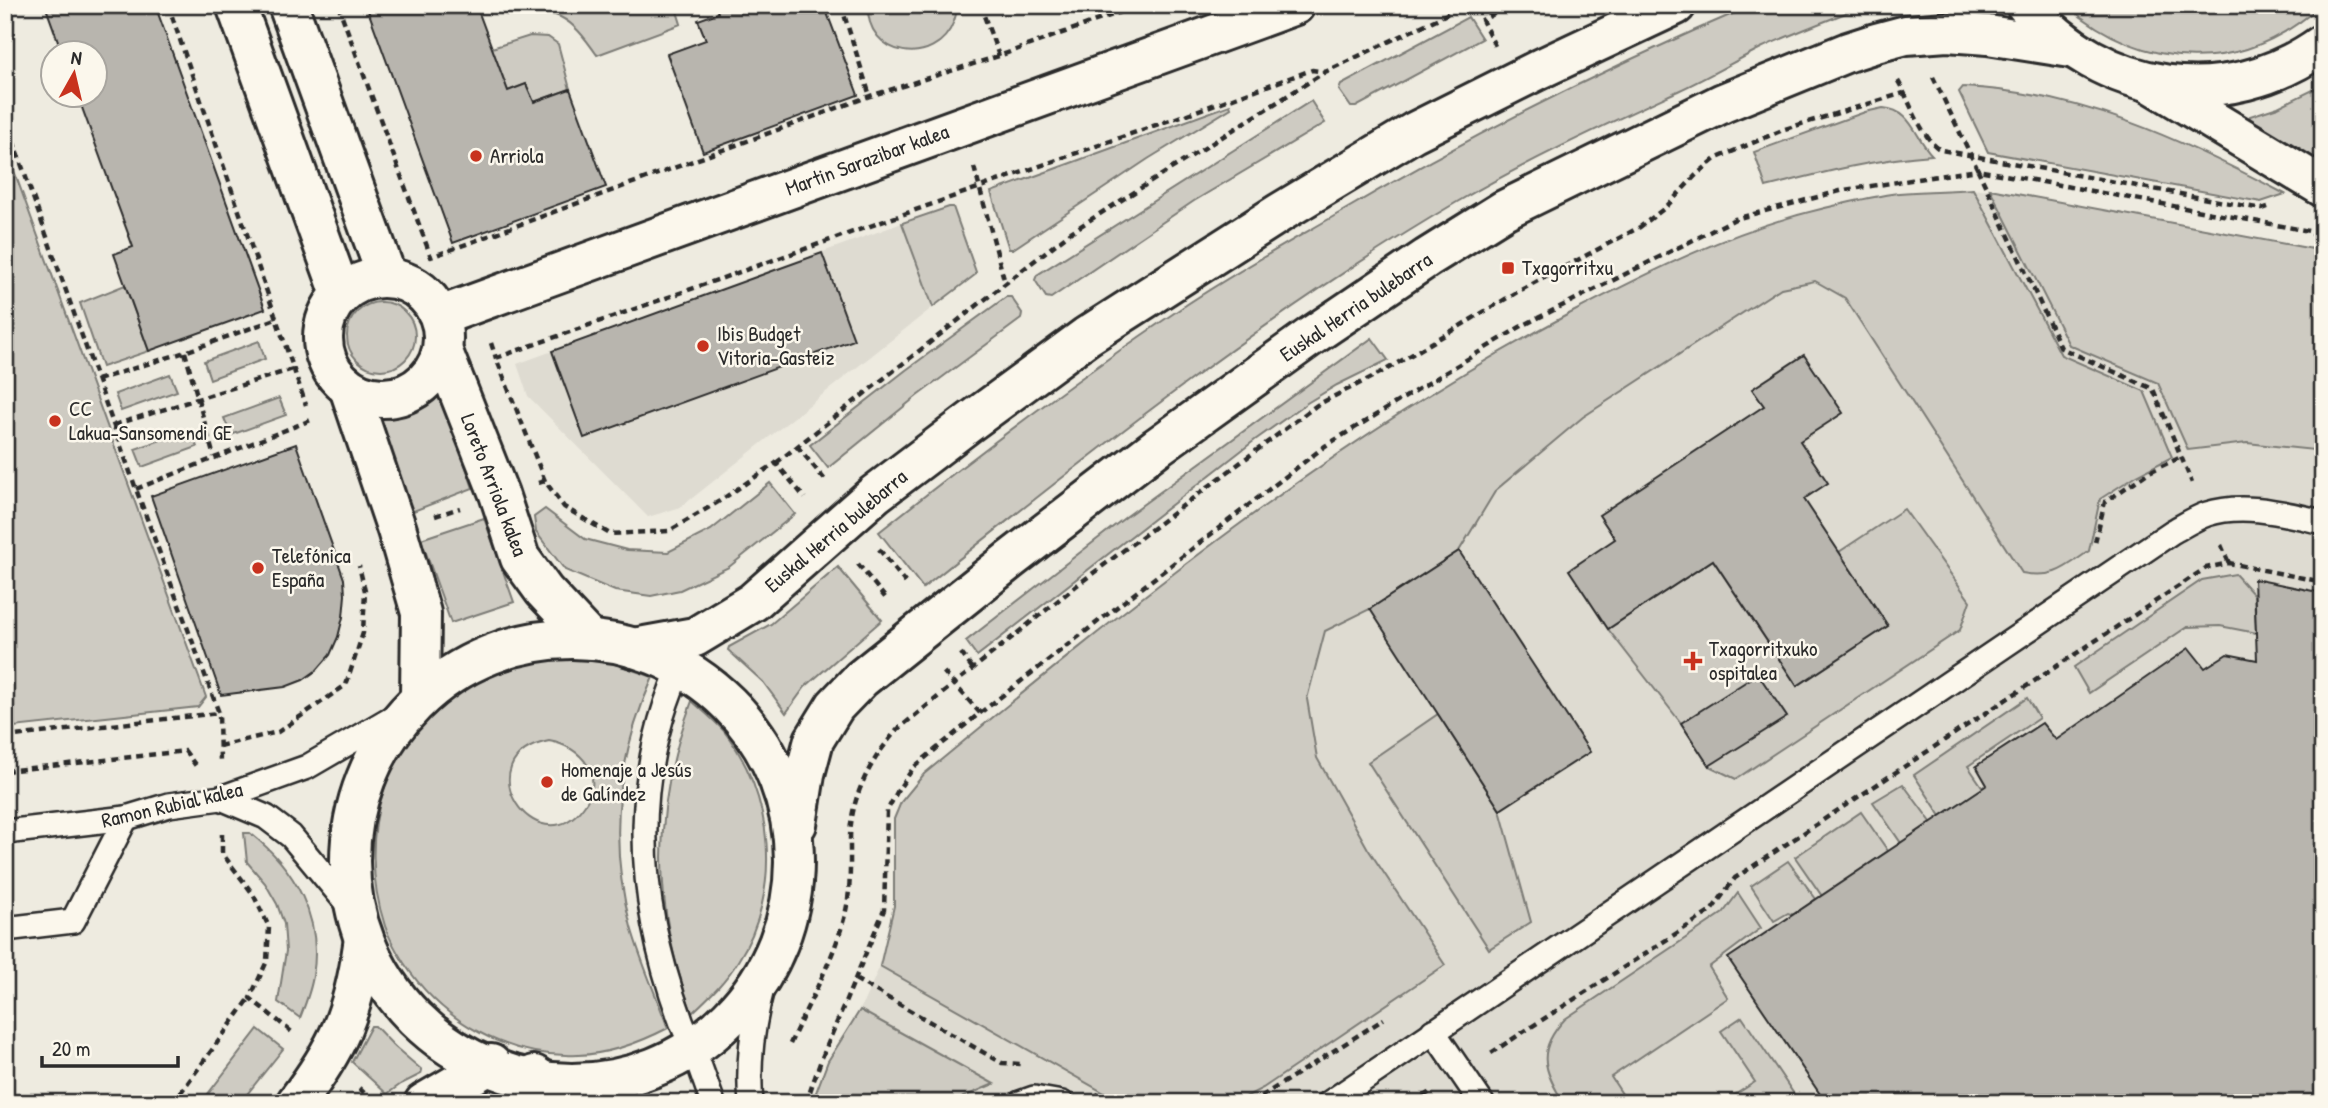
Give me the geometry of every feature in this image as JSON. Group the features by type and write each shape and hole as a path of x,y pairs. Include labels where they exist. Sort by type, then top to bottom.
{"main road":[{"path":"236,5 341,294"},
{"path":"288,5 387,277"},
{"name":"Martin Sarazibar kalea","path":"441,334 961,125 1295,5"},
{"name":"Euskal Herria bulebarra","path":"687,652 752,602 875,494 1087,336 1270,218 1414,132 1676,5"},
{"path":"2026,5 2040,23 2070,48 2109,70 2151,83 2191,88 2231,84 2269,74 2305,57 2323,44"},
{"name":"Euskal Herria bulebarra","path":"797,824 814,740 835,706 861,679 1157,447 1310,337 1504,210 1723,103 1848,52 1891,39 1961,33 2070,48"},
{"path":"2151,83 2323,187"},
{"path":"387,277 419,288 431,301 441,334 429,378 405,395 376,398 349,388 335,376 326,360 322,343 323,325 330,308 341,294 362,281 387,277"},
{"name":"Loreto Arriola kalea","path":"441,334 520,558 544,591 589,639"},
{"path":"349,388 397,530 421,613 412,703"},
{"path":"543,639 589,639 634,648 687,652 712,691 758,746 797,824 798,861 792,906 779,948 764,981 718,1031 659,1069 613,1080 576,1082 491,1064 442,1037 418,1017 393,988 363,945 351,907 348,877 357,806 371,768 412,703 457,668 498,650 543,639"},
{"path":"296,1103 327,1060 344,1028 357,986 363,945"},
{"path":"424,1103 491,1064"},
{"path":"534,1075 572,1103"}],"lane":[{"path":"1329,1103 2172,532 2206,514 2232,509 2274,512 2323,522"},
{"path":"687,652 663,707 646,783 646,881 656,940 680,1020 713,1103"},
{"name":"Ramon Rubial kalea","path":"5,832 126,818 169,805 221,798 307,767 412,703"},
{"path":"221,798 265,817 291,836 351,907"},
{"path":"5,929 73,921 126,818"},
{"path":"751,1103 750,1042 764,981"},
{"path":"1433,1031 1482,1103"},
{"path":"1020,1103 1034,1098 1062,1103"}],"path":[{"path":"168,5 306,407"},
{"path":"338,5 431,257 870,96 999,56 1140,5"},
{"path":"841,5 870,96"},
{"path":"980,5 999,56"},
{"path":"1325,72 1312,70 496,358 545,481 564,507 610,534 669,531 776,463 1071,232 1325,72 1466,5"},
{"path":"1891,39 1904,93 1934,146 1972,156 2262,209 2275,205"},
{"path":"1891,39 1935,81 2061,348 2154,389 2206,514 2230,563"},
{"path":"944,73 981,187 1005,283"},
{"path":"787,1049 830,963 840,934 846,911 852,818 858,794 880,748 898,729 1076,586 1317,405 1384,371 1519,291 1640,227 1666,207 1715,159 1785,129 1904,93"},
{"path":"5,118 136,489 219,713 222,853 253,894 269,926 267,961 250,998 173,1103"},
{"path":"806,1103 821,1060 884,909 887,811 914,766 1325,446 1520,327 1735,219 1844,190 1978,170 2309,231 2323,242"},
{"path":"97,380 186,352 276,319"},
{"path":"186,352 214,457"},
{"path":"114,425 294,369"},
{"path":"136,489 311,420 315,432"},
{"path":"797,446 828,483"},
{"path":"776,463 954,685 980,713"},
{"path":"219,746 278,732 346,685 363,633 365,591 354,546 499,494 545,481"},
{"path":"1413,1103 1711,911 1735,878 2206,568 2230,563 2323,582"},
{"path":"5,737 219,713"},
{"path":"5,771 185,751 221,798"},
{"path":"855,979 1002,1063 1029,1065"},
{"path":"250,998 375,1103"},
{"path":"1089,1090 1113,1103"}],"shaded area":[{"path":"504,5 675,5 681,24 597,55 578,31 560,17 538,12 507,15"},
{"path":"868,5 956,5 956,12 945,37 933,46 918,51 903,51 889,46 878,36 870,23"},
{"path":"1753,5 1844,5 1848,12 1761,48 1689,86 1594,130 1457,202 1387,245 1183,385 923,588 879,532 1065,390 1141,335 1235,274 1484,132 1644,53"},
{"path":"2066,5 2321,5 2291,28 2259,44 2226,54 2194,57 2161,53 2128,43 2096,27"},
{"path":"1468,17 1482,39 1356,107 1351,107 1339,90 1341,85"},
{"path":"530,36 548,37 558,44 570,89 534,102 526,84 508,91 492,48"},
{"path":"2323,85 2323,163 2249,120 2250,116 2278,107"},
{"path":"1963,87 2048,98 2130,122 2208,155 2285,194 2261,202 1988,152 1959,92"},
{"path":"1311,101 1325,123 1194,201 1051,298 1046,297 1035,280 1037,275"},
{"path":"1230,105 1231,108 1148,159 1013,249 1009,249 991,192"},
{"path":"1883,108 1893,110 1907,119 1932,155 1869,163 1766,187 1754,152"},
{"name":"CC Lakua-Sansomendi GE","path":"5,146 206,697 198,707 5,728"},
{"path":"1973,189 2061,355 2144,391 2172,457 2100,499 2089,551 2058,571 2042,574 2022,573 1845,298 1815,281 1781,288 1583,417 1496,490 1459,551 1370,609 1325,631 1307,699 1317,758 1368,849 1445,965 1263,1088 1234,1103 1126,1103 1115,1099 880,966 894,906 894,819 901,802 924,774 1155,588 1315,470 1481,363 1597,299 1691,254 1788,218 1850,202 1899,193"},
{"name":"Txagorritxuko ospitalea","path":"1990,189 2318,250 2323,254 2323,1103 812,1103 828,1061 860,1010 880,966 894,906 894,819 901,802 924,774 1141,598 1295,484 1374,430 1493,355 1604,296 1736,235 1818,210 1897,193"},
{"path":"1990,189 2318,250 2323,254 2323,451 2247,443 2188,450 2158,383 2069,345"},
{"path":"953,207 976,272 933,307 902,223"},
{"path":"902,223 933,307 681,507 648,517 528,396 517,364"},
{"path":"125,285 149,351 102,367 80,303"},
{"path":"1006,297 1011,297 1022,313 1021,319 917,396 828,468 810,445"},
{"path":"388,302 409,317 415,329 413,349 405,360 388,370 374,370 357,360 349,349 347,329 357,312 368,304"},
{"path":"1372,338 1388,360 1307,403 1255,440 977,656 966,641 1127,516"},
{"path":"259,341 265,359 210,379 204,361"},
{"path":"170,374 177,391 121,411 115,394"},
{"path":"439,389 473,488 411,512 376,412 416,404"},
{"path":"279,398 286,415 231,435 224,418"},
{"path":"190,430 197,447 142,467 135,449"},
{"path":"770,483 795,514 729,567 680,590 651,596 615,591 565,570 536,532 534,517 545,509 585,539 627,550 668,552 711,530"},
{"path":"1904,509 1970,601 1960,630 1736,779 1709,766 1681,723 1608,629 1713,560 1797,686 1888,626 1839,552"},
{"path":"484,518 514,602 451,623 421,539"},
{"path":"838,567 882,620 805,687 786,713 763,682 728,650 729,647 771,624"},
{"path":"2235,574 2254,595 2256,633 2220,626 2187,627 2089,693 2074,667 2202,580"},
{"path":"579,658 609,662 653,677 631,738 624,769 618,832 624,895 631,927 668,1028 625,1046 578,1055 526,1050 502,1043 457,1019 438,1003 404,963 385,926 377,892 374,858 376,825 383,793 395,763 413,735 436,710 464,689 502,670 532,662","holes":["549,741 561,744 580,756 587,765 591,774 590,796 583,807 565,822 546,825 529,817 516,803 509,785 511,767 524,751"]},
{"path":"2027,698 2039,718 1968,766 1983,788 1941,816 1914,775"},
{"path":"692,701 723,730 740,755 753,783 762,813 766,874 762,905 752,934 738,961 711,995 692,1013 670,934 662,857 670,780"},
{"path":"1438,714 1500,810 1531,922 1489,949 1368,762"},
{"path":"1903,784 1931,822 1901,843 1873,802"},
{"path":"1861,812 1888,851 1822,896 1795,857"},
{"path":"244,833 250,833 280,862 292,878 309,914 315,955 311,987 300,1018 278,1002 286,951 284,924 265,883 247,862"},
{"path":"1788,861 1816,899 1794,915 1788,913 1774,921 1751,886"},
{"path":"1738,893 1761,928 1709,967 1728,998 1611,1077 1628,1103 1564,1103 1547,1070 1546,1050 1565,1019 1723,913"},
{"path":"860,1010 994,1084 963,1097 957,1103 812,1103 828,1061"},
{"path":"1742,1017 1800,1103 1722,1103 1755,1082 1721,1031"},
{"path":"371,1026 375,1026 422,1070 421,1074 387,1094 352,1062"},
{"path":"258,1029 283,1049 240,1103 201,1103"}],"building":[{"path":"45,5 155,5 265,309 149,351 114,254 133,247 82,108 108,108 108,38 57,38"},
{"path":"366,5 476,5 508,91 526,84 534,102 570,89 606,187 453,243"},
{"path":"715,5 824,5 858,95 703,152 667,54 706,40 698,20 718,13"},
{"name":"Ibis Budget Vitoria-Gasteiz","path":"822,253 854,340 584,438 552,351"},
{"path":"1804,355 1843,413 1800,441 1828,483 1804,499 1888,626 1797,686 1713,560 1608,629 1569,570 1615,539 1599,515 1764,406 1752,389"},
{"name":"Telefónica España","path":"296,444 344,579 343,617 338,637 330,655 317,670 303,680 285,687 221,695 151,496"},
{"path":"1459,551 1590,752 1500,810 1370,609"},
{"path":"2254,579 2323,593 2323,1103 1826,1103 1728,958 1987,785 1976,766 2042,723 2056,740 2189,648 2205,668 2227,654 2257,660"},
{"path":"1758,674 1787,717 1709,766 1681,723"}],"place":[{"name":"Arriola","path":"476,156"},
{"name":"Txagorritxu","path":"1508,268"},
{"name":"Ibis Budget Vitoria-Gasteiz","path":"703,346"},
{"name":"CC Lakua-Sansomendi GE","path":"55,421"},
{"name":"Telefónica España","path":"258,568"},
{"name":"Txagorritxuko ospitalea","path":"1693,661"},
{"name":"Homenaje a Jesús de Galíndez","path":"547,782"}]}
